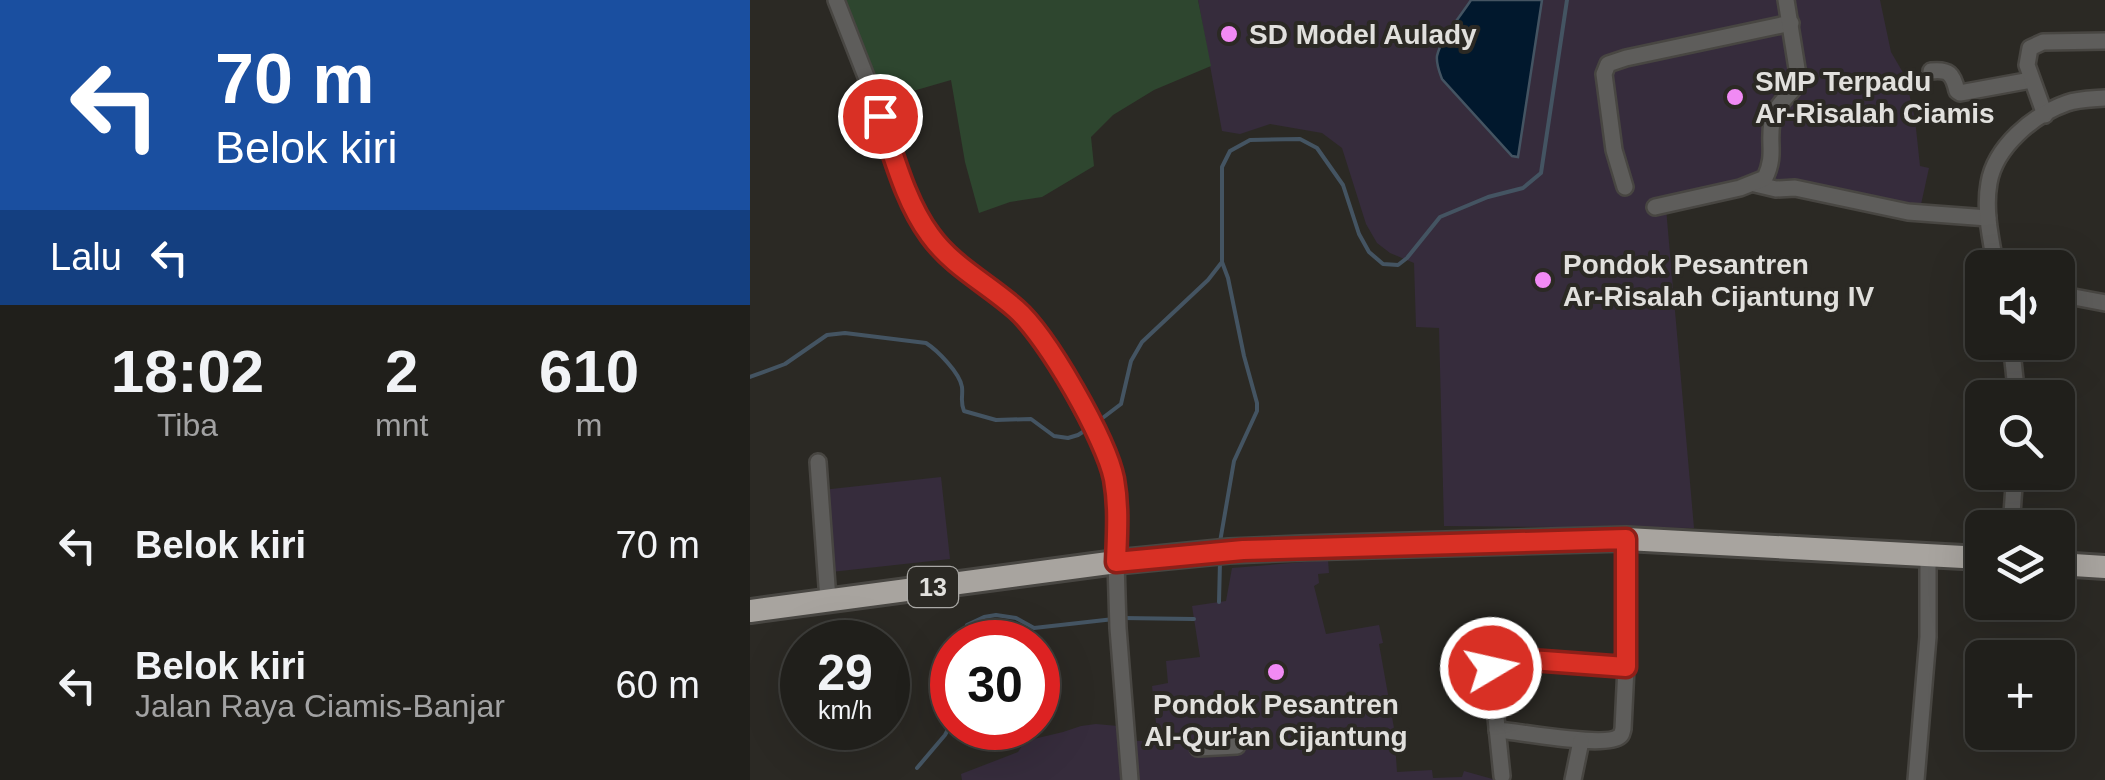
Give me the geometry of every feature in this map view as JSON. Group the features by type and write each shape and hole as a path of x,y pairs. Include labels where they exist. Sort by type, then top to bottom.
{"highway":[{"name":"13","path":"750,611 1116,562 1220,552 1626,539 1965,557"},
{"path":"2075,565 2105,567"}],"street":[{"path":"836,0 922,224 946,255 1028,320 1059,366 1100,439 1110,465 1118,508 1118,628 1130,780"},
{"path":"1655,207 1755,184 1765,178 1772,164 1774,112 1799,81 1786,0"},
{"path":"1625,186 1614,150 1604,74 1608,64 1790,22"},
{"path":"2045,115 2030,80 2028,50 2043,42 2105,40"},
{"path":"1931,71 1950,73 1960,93 2030,80"},
{"path":"1993,250 1988,218 1992,168 2019,132 2045,115 2068,103 2105,98"},
{"path":"1755,184 1794,188 1908,212 1988,218"},
{"path":"2075,297 2105,303"},
{"path":"818,462 828,600"},
{"path":"1497,730 1581,741 1615,739 1621,735 1626,667 1626,539"},
{"path":"1916,780 1928,637 1928,554"},
{"path":"1502,776 1491,668 1495,660 1626,667"},
{"path":"1573,780 1581,741"},
{"path":"1198,748 1237,746"}],"shaded area":[{"name":"Pondok Pesantren Ar-Risalah Cijantung IV","path":"1198,0 1880,0 1891,52 1905,76 1920,166 1929,168 1920,209 1799,182 1666,208 1694,528 1444,526 1439,328 1416,327 1414,263 1377,243 1366,224 1342,148 1322,133 1270,124 1240,134 1222,131"},
{"path":"941,477 950,559 831,572 822,490"},
{"name":"Pondok Pesantren Al-Qur'an Cijantung","path":"1328,560 1329,573 1318,574 1319,583 1314,586 1326,634 1379,625 1397,772 1432,770 1433,778 1462,777 1464,771 1496,780 1133,780 1130,741 1158,741 1152,686 1168,683 1166,661 1200,657 1192,606 1226,601 1232,568"},
{"path":"1081,726 1118,726 1124,780 962,780 961,774 1019,750 1060,750 1060,733"}],"green space":[{"path":"844,0 1198,0 1211,66 1154,90 1113,115 1091,137 1094,166 1042,197 1010,202 979,213 965,162 951,80 882,100"}],"water":[{"path":"1471,0 1542,0 1518,157 1512,156 1442,79 1439,70 1439,50"}],"waterway":[{"path":"1096,423 1121,404 1131,361 1142,342 1222,262 1222,167 1230,151 1250,140 1300,139 1317,148 1343,185 1369,252 1383,264 1398,265 1440,217 1488,197 1523,188 1541,173 1567,0"},
{"path":"1220,542 1234,461 1257,411 1222,262"},
{"path":"750,377 785,364 827,335 845,333 926,343 957,375 964,411 996,420 1031,419 1054,436 1068,438 1089,428"},
{"path":"1219,602 1220,562"},
{"path":"978,620 996,615 1020,620"},
{"path":"1123,618 1194,619"},
{"path":"1060,625 1114,619"},
{"path":"917,768 932,750"}],"place":[{"name":"SD Model Aulady","path":"1229,34"},
{"name":"SMP Terpadu Ar-Risalah Ciamis","path":"1735,97"},
{"name":"Pondok Pesantren Ar-Risalah Cijantung IV","path":"1543,280"},
{"name":"Pondok Pesantren Al-Qur'an Cijantung","path":"1276,672"}],"route":[{"path":"880,116 922,224 946,255 1028,320 1090,422 1113,476 1118,508 1116,562 1243,550 1626,539 1626,667 1503,658 1493,661 1491,668"}]}
